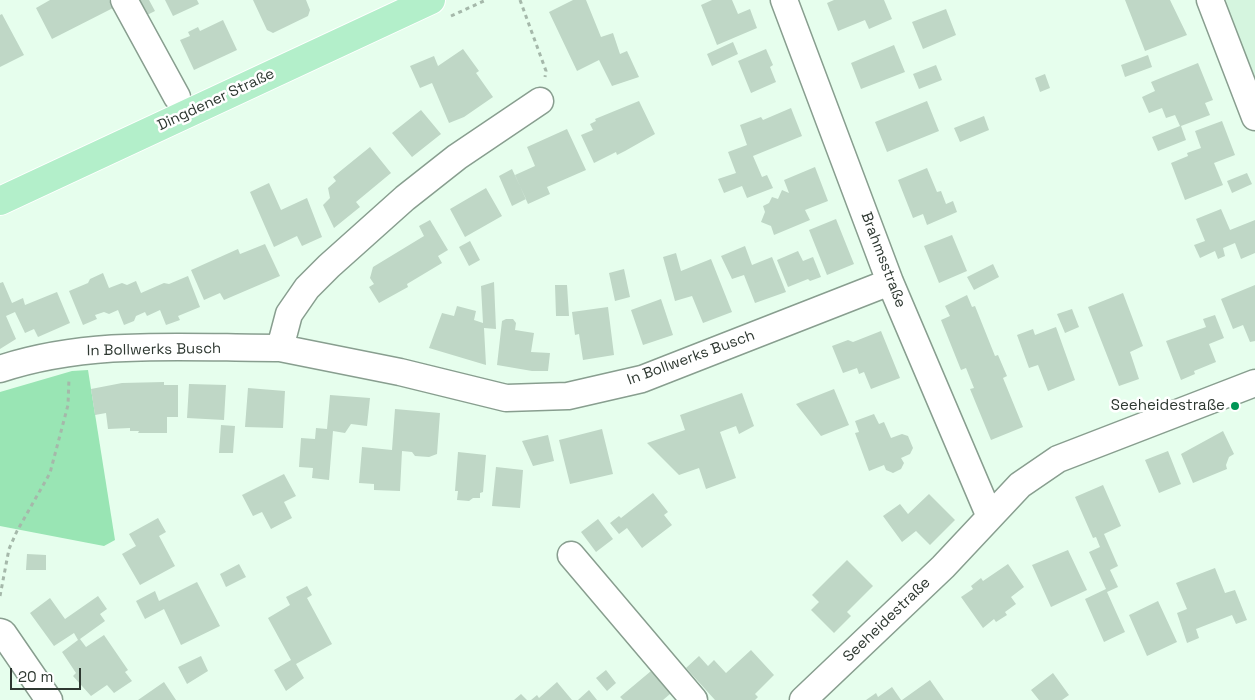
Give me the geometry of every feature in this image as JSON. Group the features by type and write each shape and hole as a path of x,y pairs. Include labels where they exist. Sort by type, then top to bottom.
{"main road":[{"name":"Dingdener Straße","path":"0,201 432,0"}],"street":[{"path":"124,0 177,97"},
{"name":"Brahmsstraße","path":"784,0 890,282 990,517"},
{"path":"1210,0 1255,117"},
{"path":"280,348 288,314 307,288 329,266 405,198 457,157 540,101"},
{"name":"In Bollwerks Busch","path":"0,369 29,360 66,353 131,347 280,348 400,372 506,398 568,396 642,379 890,282"},
{"name":"Seeheidestraße","path":"803,700 943,567 1020,485 1058,459 1255,383"},
{"path":"571,555 694,700"},
{"path":"0,632 3,633 49,700"}],"path":[{"path":"520,0 546,71 540,101"},
{"path":"0,596 9,549 16,531 50,473 68,405 70,377 66,353"}],"shaded area":[{"path":"1223,0 1255,0 1255,83"}],"green space":[{"path":"88,370 115,540 104,546 0,526 0,392 72,371"}],"building":[{"path":"50,0 109,0 113,8 52,39 36,8"},
{"path":"137,0 149,0 155,11 145,16"},
{"path":"165,0 197,0 199,4 173,16"},
{"path":"253,0 306,0 310,10 308,16 273,33 267,30"},
{"path":"573,0 586,0 601,37 613,33 620,54 627,51 639,77 612,86 599,60 577,71 549,12"},
{"path":"712,0 732,0 738,14 750,9 757,28 717,45 701,5"},
{"path":"834,0 884,0 892,19 869,29 865,20 838,31 827,3"},
{"path":"1125,0 1170,0 1187,35 1145,51"},
{"path":"946,9 956,35 923,49 912,22"},
{"path":"2,14 24,55 0,67 0,15"},
{"path":"223,20 237,50 194,70 180,40 190,36 188,32 198,27 200,31"},
{"path":"733,42 738,54 712,66 707,54"},
{"path":"894,45 905,72 861,89 851,63"},
{"path":"463,49 479,71 476,73 493,97 464,117 449,123 432,83 420,88 410,66 434,56 438,66"},
{"path":"766,49 773,65 770,67 776,82 751,93 738,61"},
{"path":"1148,55 1152,67 1125,77 1121,65"},
{"path":"1198,63 1213,100 1205,103 1210,115 1181,126 1186,140 1158,151 1152,137 1180,126 1175,115 1166,118 1162,108 1149,113 1142,97 1155,91 1151,82"},
{"path":"936,65 942,80 919,89 913,74"},
{"path":"1045,74 1050,88 1040,92 1035,78"},
{"path":"639,101 655,134 617,155 616,152 594,163 581,135 593,130 590,124 596,121 595,119"},
{"path":"927,101 939,131 887,152 875,122"},
{"path":"791,108 802,136 753,156 762,177 767,175 773,188 747,198 742,186 724,193 718,179 736,173 728,152 747,145 740,125 761,117 763,120"},
{"path":"421,110 441,134 412,157 392,133"},
{"path":"984,116 989,130 960,142 954,128"},
{"path":"1222,121 1235,155 1214,163 1223,185 1185,200 1171,163 1188,156 1187,153 1201,148 1195,131"},
{"path":"567,129 586,170 547,187 550,194 528,204 515,175 535,166 527,147"},
{"path":"370,147 391,173 356,202 360,207 334,228 323,205 330,198 328,188 336,181 333,177"},
{"path":"815,167 828,201 805,210 810,220 774,235 771,226 761,222 765,212 763,206 769,203 772,197 778,199 782,190 789,193 784,180"},
{"path":"927,168 937,192 941,191 946,204 953,201 957,212 927,225 923,214 913,218 898,180"},
{"path":"512,169 526,199 512,206 499,176"},
{"path":"1247,173 1252,184 1232,193 1227,181"},
{"path":"269,183 281,210 307,198 322,237 302,246 297,236 274,247 250,192"},
{"path":"486,188 502,216 465,237 450,209"},
{"path":"1221,209 1230,230 1255,220 1255,253 1241,259 1235,243 1223,248 1225,256 1218,259 1215,251 1200,258 1194,245 1205,241 1196,219"},
{"path":"836,219 854,264 827,275 809,230"},
{"path":"430,220 448,250 438,256 442,263 407,284 408,287 379,303 369,287 374,284 370,278 373,267 424,236 419,226"},
{"path":"952,235 967,271 939,283 924,246"},
{"path":"470,241 480,260 469,266 459,247"},
{"path":"265,244 280,276 224,300 220,293 204,300 191,270 238,249 240,254"},
{"path":"745,246 752,265 772,257 786,292 755,303 744,275 732,279 721,256"},
{"path":"798,251 803,261 813,257 821,277 810,281 808,279 788,287 777,260"},
{"path":"676,253 681,271 711,259 732,312 703,323 692,296 675,301 663,257"},
{"path":"993,264 999,277 974,290 967,277"},
{"path":"624,269 630,297 615,301 609,273"},
{"path":"103,273 109,288 122,283 127,285 136,281 141,293 164,283 169,284 188,276 200,307 178,316 180,320 166,325 160,310 147,316 145,312 136,316 134,321 124,325 118,310 109,314 104,312 95,315 97,319 83,325 69,291 88,283 90,279"},
{"path":"3,282 12,303 23,298 25,305 57,292 70,323 38,337 34,329 25,333 15,312 6,316 16,339 0,349 0,283"},
{"path":"494,282 496,329 484,328 486,365 429,348 442,313 454,316 457,306 476,311 474,320 483,323 481,286"},
{"path":"555,285 567,285 569,316 556,316"},
{"path":"1255,285 1255,341 1250,342 1243,325 1233,329 1221,299"},
{"path":"1123,293 1143,346 1130,352 1139,379 1119,386 1088,307"},
{"path":"967,295 972,307 975,306 995,356 998,355 1007,376 1003,378 1023,427 991,440 970,389 974,388 966,368 961,370 941,320 950,316 945,306"},
{"path":"661,299 673,335 643,345 631,310"},
{"path":"608,307 614,355 583,360 579,334 575,335 572,312"},
{"path":"1072,309 1079,327 1065,333 1057,314"},
{"path":"1215,315 1224,338 1209,344 1216,362 1194,371 1195,374 1181,380 1166,341 1206,327 1203,319"},
{"path":"513,319 516,323 515,330 534,333 531,352 550,353 548,371 532,371 497,365 502,321"},
{"path":"1056,327 1075,380 1048,391 1038,365 1029,368 1017,335 1033,329 1035,335"},
{"path":"881,331 900,378 871,389 864,372 859,374 857,368 843,373 832,346 848,340 853,342"},
{"path":"164,382 164,385 178,385 178,417 167,417 167,433 138,433 139,431 130,431 130,428 108,429 106,413 95,415 91,389 122,383"},
{"path":"189,384 226,385 224,420 187,418"},
{"path":"248,388 285,391 283,428 245,427"},
{"path":"834,389 849,425 821,436 796,404"},
{"path":"742,393 754,426 739,434 736,426 720,432 736,478 706,489 699,468 679,475 647,443 685,430 680,415"},
{"path":"330,395 370,398 367,426 351,424 345,433 333,431 329,480 312,478 313,468 299,467 301,438 315,439 316,428 327,429"},
{"path":"395,409 440,413 437,454 429,457 415,456 412,452 402,451 400,491 374,490 374,484 359,483 362,447 392,450"},
{"path":"874,414 879,424 884,422 891,438 902,434 908,436 913,448 910,454 901,458 904,463 901,469 893,473 886,470 884,465 869,471 855,433 859,432 855,421"},
{"path":"221,425 235,426 233,453 219,453"},
{"path":"602,429 613,474 570,484 559,440"},
{"path":"1223,431 1234,454 1229,457 1226,465 1227,469 1193,483 1181,454"},
{"path":"548,435 554,461 533,466 522,441"},
{"path":"1168,451 1181,484 1159,493 1145,460"},
{"path":"458,452 486,455 483,492 480,493 480,498 473,498 469,501 457,500 458,491 455,491"},
{"path":"496,467 523,470 520,508 492,506"},
{"path":"284,474 296,496 284,502 292,518 271,529 262,512 253,516 242,495"},
{"path":"1103,485 1121,526 1104,534 1118,566 1110,570 1118,587 1107,592 1125,632 1104,642 1085,599 1106,589 1089,552 1100,547 1096,537 1093,538 1075,497"},
{"path":"653,493 668,512 664,515 672,525 642,548 627,528 619,534 610,523 619,516 621,518"},
{"path":"929,494 955,520 930,545 916,531 902,542 883,516 900,504 908,514"},
{"path":"158,518 166,532 159,536 175,566 140,585 122,554 136,546 129,534"},
{"path":"598,519 613,539 596,552 581,532"},
{"path":"1068,550 1087,590 1051,607 1032,565"},
{"path":"27,554 46,555 46,570 26,570"},
{"path":"847,560 873,586 847,612 851,616 834,633 811,610 819,602 812,595"},
{"path":"239,564 246,577 226,587 220,574"},
{"path":"1008,564 1024,587 1011,597 1016,604 1005,612 1007,615 996,622 994,619 983,628 961,597 973,589 971,586 981,578 983,581"},
{"path":"1215,568 1225,593 1235,590 1247,620 1236,624 1232,615 1196,629 1199,638 1187,643 1177,613 1187,609 1176,583"},
{"path":"197,582 220,626 181,645 164,609 145,619 136,601 155,591 159,601"},
{"path":"307,586 312,595 307,598 332,644 296,664 304,678 286,691 274,670 291,660 268,618 290,605 286,597"},
{"path":"98,596 107,609 100,614 105,621 80,639 86,647 104,635 128,670 125,672 132,681 114,693 107,685 91,696 73,676 76,673 62,652 78,640 74,633 54,646 30,613 50,598 65,619"},
{"path":"1158,601 1177,642 1147,656 1129,615"},
{"path":"751,650 774,675 755,694 758,697 755,700 715,700 686,668 699,656 708,666 714,660 726,673"},
{"path":"201,656 208,671 187,684 178,667"},
{"path":"657,666 676,688 663,700 623,700 620,697"},
{"path":"606,670 616,683 607,691 596,678"},
{"path":"1053,673 1069,695 1062,700 1039,700 1031,690"},
{"path":"930,680 944,700 902,700"},
{"path":"164,682 176,700 138,700"},
{"path":"557,682 572,700 531,700 537,695 539,698"},
{"path":"892,687 901,700 866,700 876,693 878,697"},
{"path":"589,690 597,700 578,700"},
{"path":"521,694 527,700 514,700"}],"place":[{"name":"Seeheidestraße","path":"1235,406"}]}
